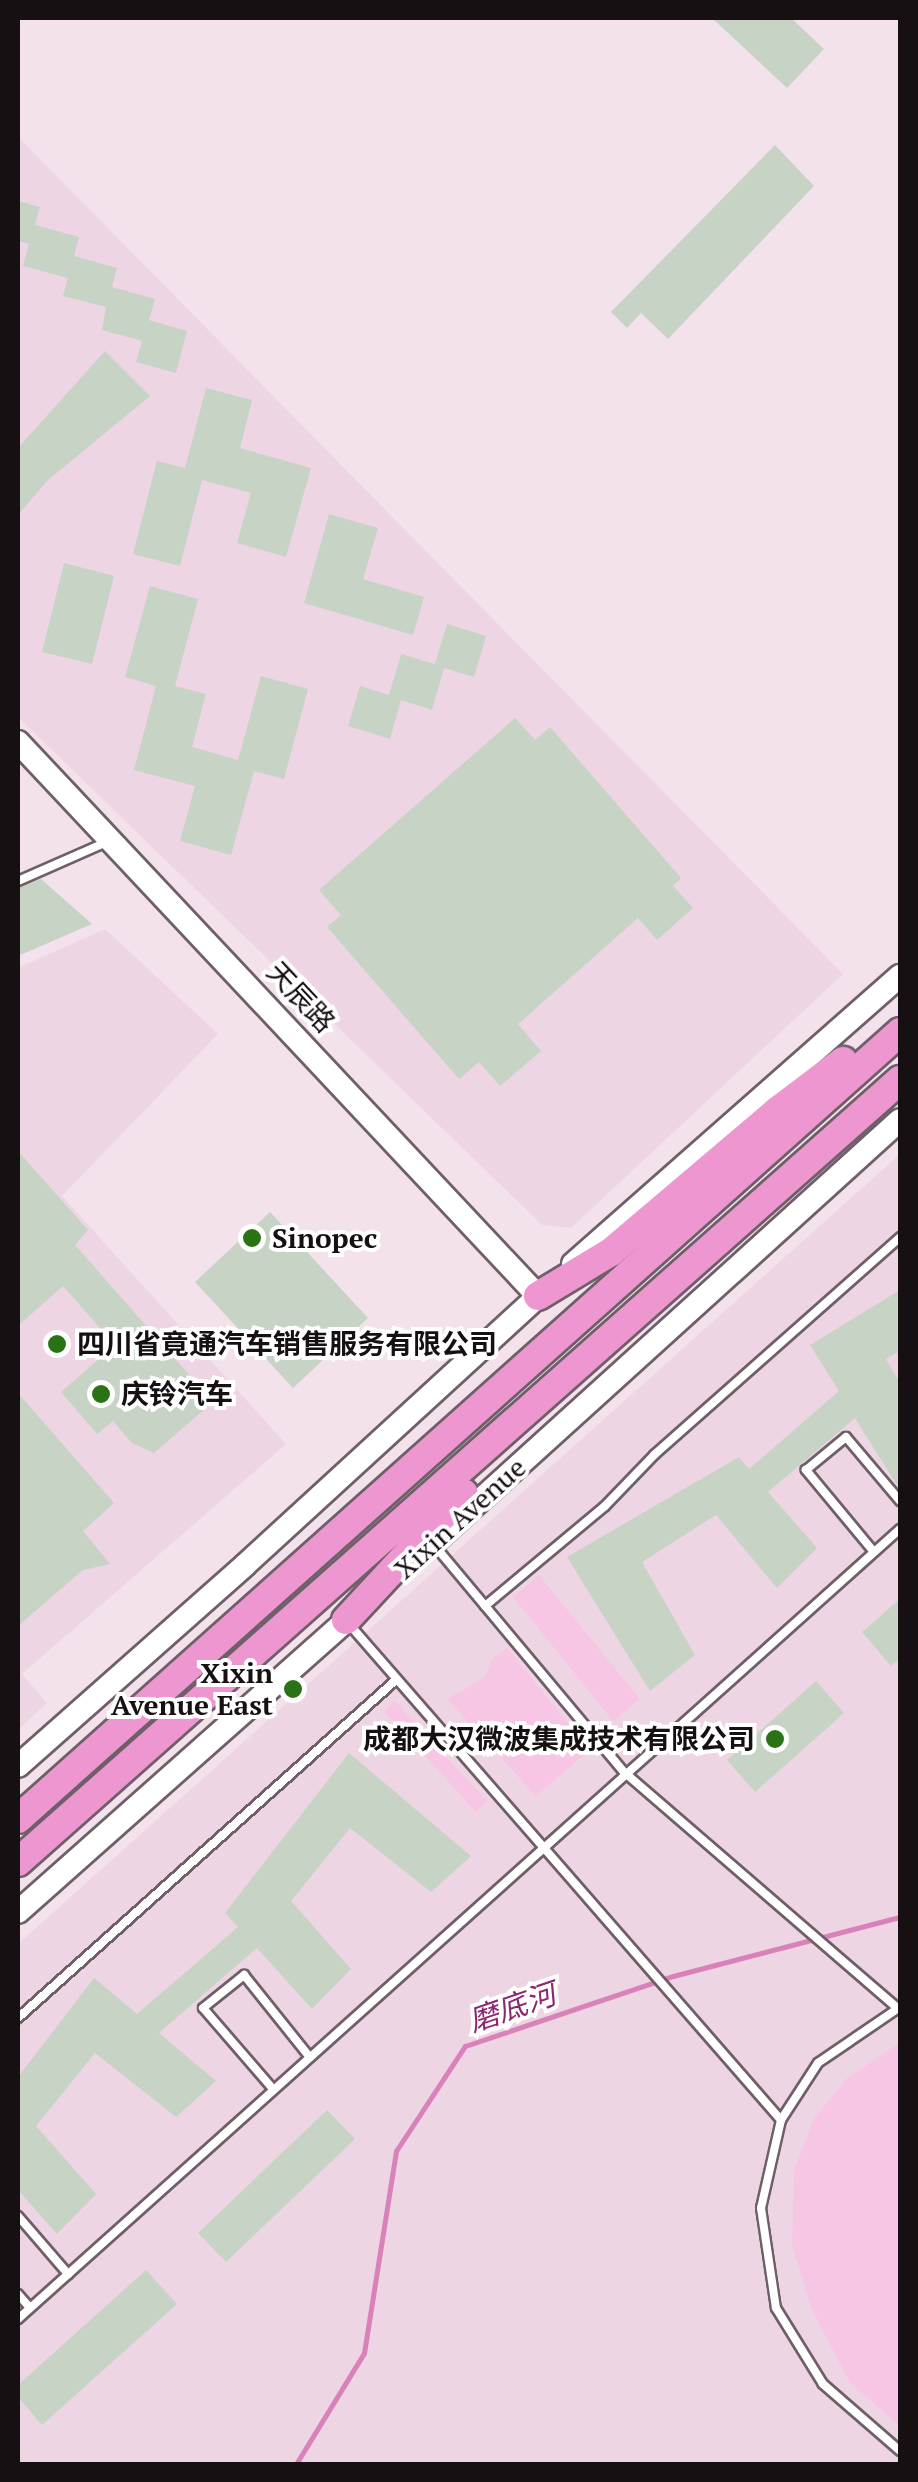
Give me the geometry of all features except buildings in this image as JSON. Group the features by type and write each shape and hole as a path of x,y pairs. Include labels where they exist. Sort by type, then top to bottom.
{"highway":[{"path":"538,1296 611,1252 777,1110 900,1018"},
{"path":"18,1819 244,1622 404,1473 900,1032"},
{"name":"Xixin Avenue","path":"18,1862 900,1080"},
{"path":"346,1620 440,1515 613,1358 764,1204"}],"main road":[{"name":"天辰路","path":"18,742 538,1296"},
{"path":"18,1766 245,1565 538,1296 900,976"},
{"name":"Xixin Avenue","path":"18,1912 900,1120"}],"lane":[{"path":"18,882 113,840"},
{"path":"485,1606 605,1506 654,1455 900,1237"},
{"path":"874,1552 806,1470 846,1437 900,1500"},
{"path":"18,2319 624,1772 900,1529"},
{"path":"432,1543 624,1772 802,1929 899,2007 818,2063 780,2120 761,2208 776,2308 823,2384 900,2451"},
{"path":"346,1620 667,1995 780,2120"},
{"path":"18,2018 397,1679"},
{"path":"272,2089 204,2008 244,1975 309,2056"},
{"path":"18,2216 68,2274"},
{"path":"18,2294 30,2308"}],"shaded area":[{"path":"18,137 843,974 571,1228 542,1225 18,717"},
{"path":"105,929 218,1034 62,1196 286,1444 22,1674 47,1703 18,1730 18,968"},
{"path":"900,1154 900,2464 18,2464 18,1944"},
{"path":"539,1575 640,1699 613,1721 513,1597"},
{"path":"507,1648 590,1750 536,1796 447,1699 485,1677 492,1659"},
{"path":"395,1701 487,1801 476,1812 384,1711"},
{"path":"900,2042 900,2426 850,2383 812,2310 792,2245 794,2171 813,2120 845,2080"}],"waterway":[{"name":"磨底河","path":"296,2464 364,2353 396,2151 465,2046 673,1976 900,1917"}],"place":[{"name":"Sinopec","path":"252,1238"},
{"name":"四川省竟通汽车销售服务有限公司","path":"57,1344"},
{"name":"庆铃汽车","path":"101,1394"},
{"name":"Xixin Avenue East","path":"293,1689"},
{"name":"成都大汉微波集成技术有限公司","path":"775,1739"}]}
